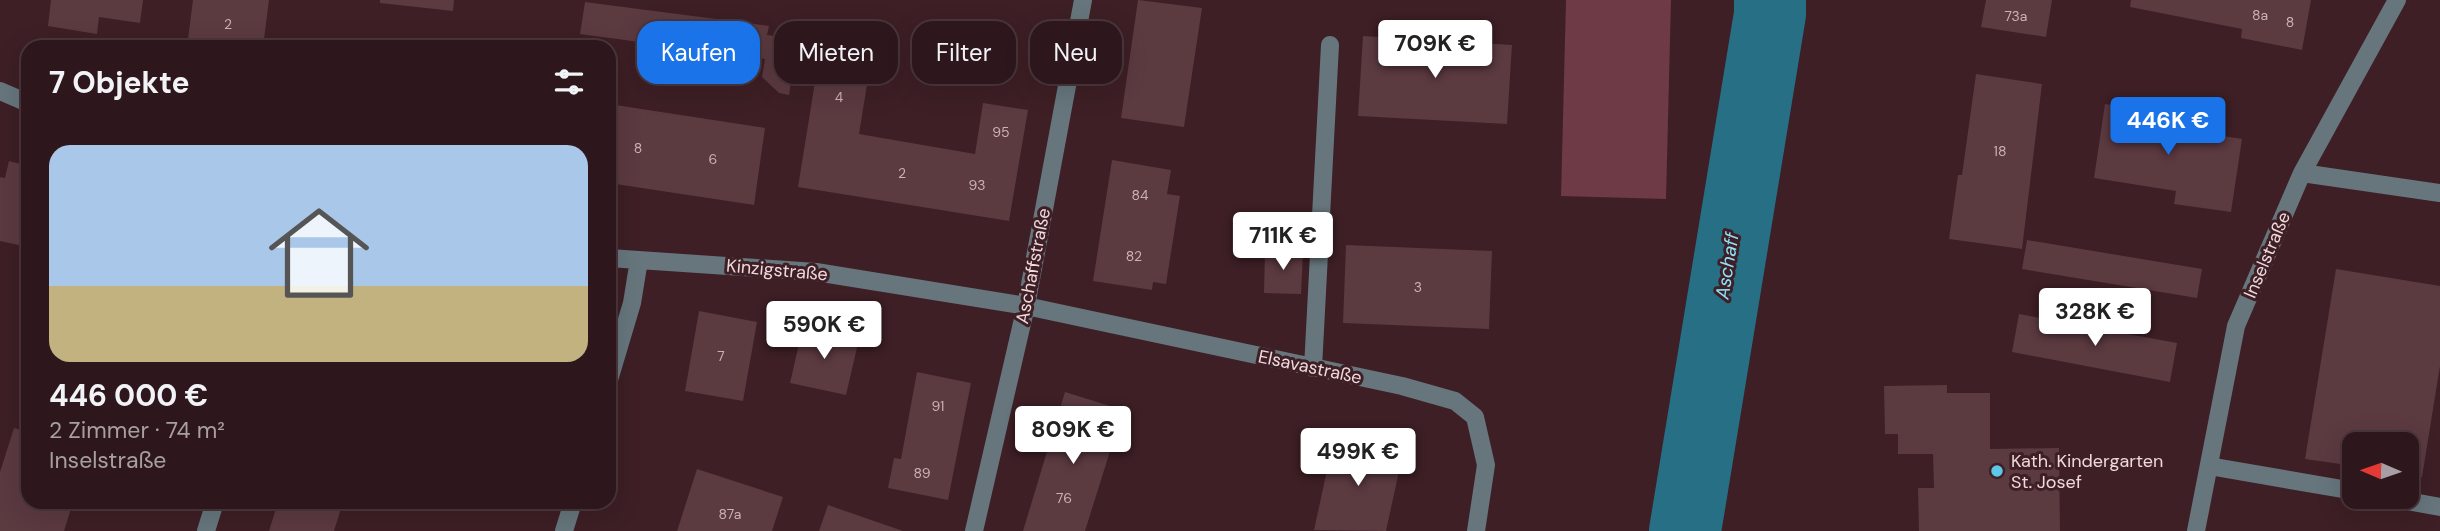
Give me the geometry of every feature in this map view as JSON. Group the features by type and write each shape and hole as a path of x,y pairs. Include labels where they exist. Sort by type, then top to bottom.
{"street":[{"name":"Aschaffstraße","path":"975,531 1026,306 1083,0"},
{"name":"Inselstraße","path":"2196,531 2236,326 2302,173 2396,0"},
{"path":"1313,368 1330,45"},
{"path":"0,91 21,100"},
{"path":"2302,173 2440,193"},
{"name":"Kinzigstraße","path":"616,258 816,272 1026,306"},
{"path":"616,357 632,303 639,260"},
{"name":"Elsavastraße","path":"1026,306 1402,386 1455,401 1475,417 1486,466 1476,531"},
{"path":"2209,466 2342,489"},
{"path":"2419,503 2440,507"},
{"path":"206,531 213,509"},
{"path":"564,531 571,509"}],"shaded area":[{"path":"1566,0 1671,0 1666,199 1561,196"}],"building":[{"path":"51,0 143,0 140,23 99,17 97,34 48,26"},
{"path":"193,0 269,0 264,40 188,40"},
{"path":"380,0 454,0 453,11 380,3"},
{"path":"1138,0 1202,8 1184,127 1121,118"},
{"path":"1986,0 2052,0 2046,37 1981,27"},
{"path":"2131,0 2311,0 2302,50 2241,38 2242,29 2130,7"},
{"path":"585,2 731,21 637,21 637,42 580,34"},
{"path":"760,25 769,26 767,35 774,36 774,84 791,84 789,95 779,93 762,77 765,59 760,58"},
{"path":"1363,36 1512,45 1507,124 1358,116"},
{"path":"1976,74 2042,84 2022,249 1949,239 1958,175 1962,175"},
{"path":"815,84 867,84 859,134 975,154 983,103 1028,110 1009,221 798,187"},
{"path":"2105,104 2188,117 2185,130 2242,139 2231,212 2174,204 2176,191 2094,178"},
{"path":"616,105 765,128 754,205 616,184"},
{"path":"1112,160 1171,170 1167,194 1180,196 1166,284 1153,282 1152,290 1093,281"},
{"path":"9,161 21,164 21,246 0,241 0,177 5,178"},
{"path":"2027,240 2202,269 2197,298 2022,269"},
{"path":"1346,245 1492,251 1489,329 1343,323"},
{"path":"1265,250 1303,252 1301,294 1264,293"},
{"path":"2336,269 2440,286 2440,366 2422,477 2419,477 2419,432 2342,432 2342,464 2305,459"},
{"path":"699,311 757,322 743,401 685,391"},
{"path":"2019,314 2177,343 2170,382 2012,352"},
{"path":"803,326 859,339 846,395 790,383"},
{"path":"917,372 971,383 948,500 888,488 894,458 901,459"},
{"name":"Kath. Kindergarten St. Josef","path":"1947,385 1947,393 1990,393 1990,449 2059,448 2060,531 1919,531 1918,488 1934,488 1933,454 1898,454 1898,434 1885,434 1884,386"},
{"path":"1065,392 1123,410 1085,531 1023,531"},
{"path":"14,428 21,430 21,509 71,509 64,531 0,531 0,472"},
{"path":"1334,438 1403,453 1386,531 1314,530"},
{"path":"697,469 783,497 772,531 677,531"},
{"path":"828,505 903,531 819,531"},
{"path":"276,509 341,509 334,531 269,531"}],"waterway":[{"name":"Aschaff","path":"1685,531 1770,14 1770,0"}],"place":[{"name":"Kath. Kindergarten St. Josef","path":"1997,471"}]}
